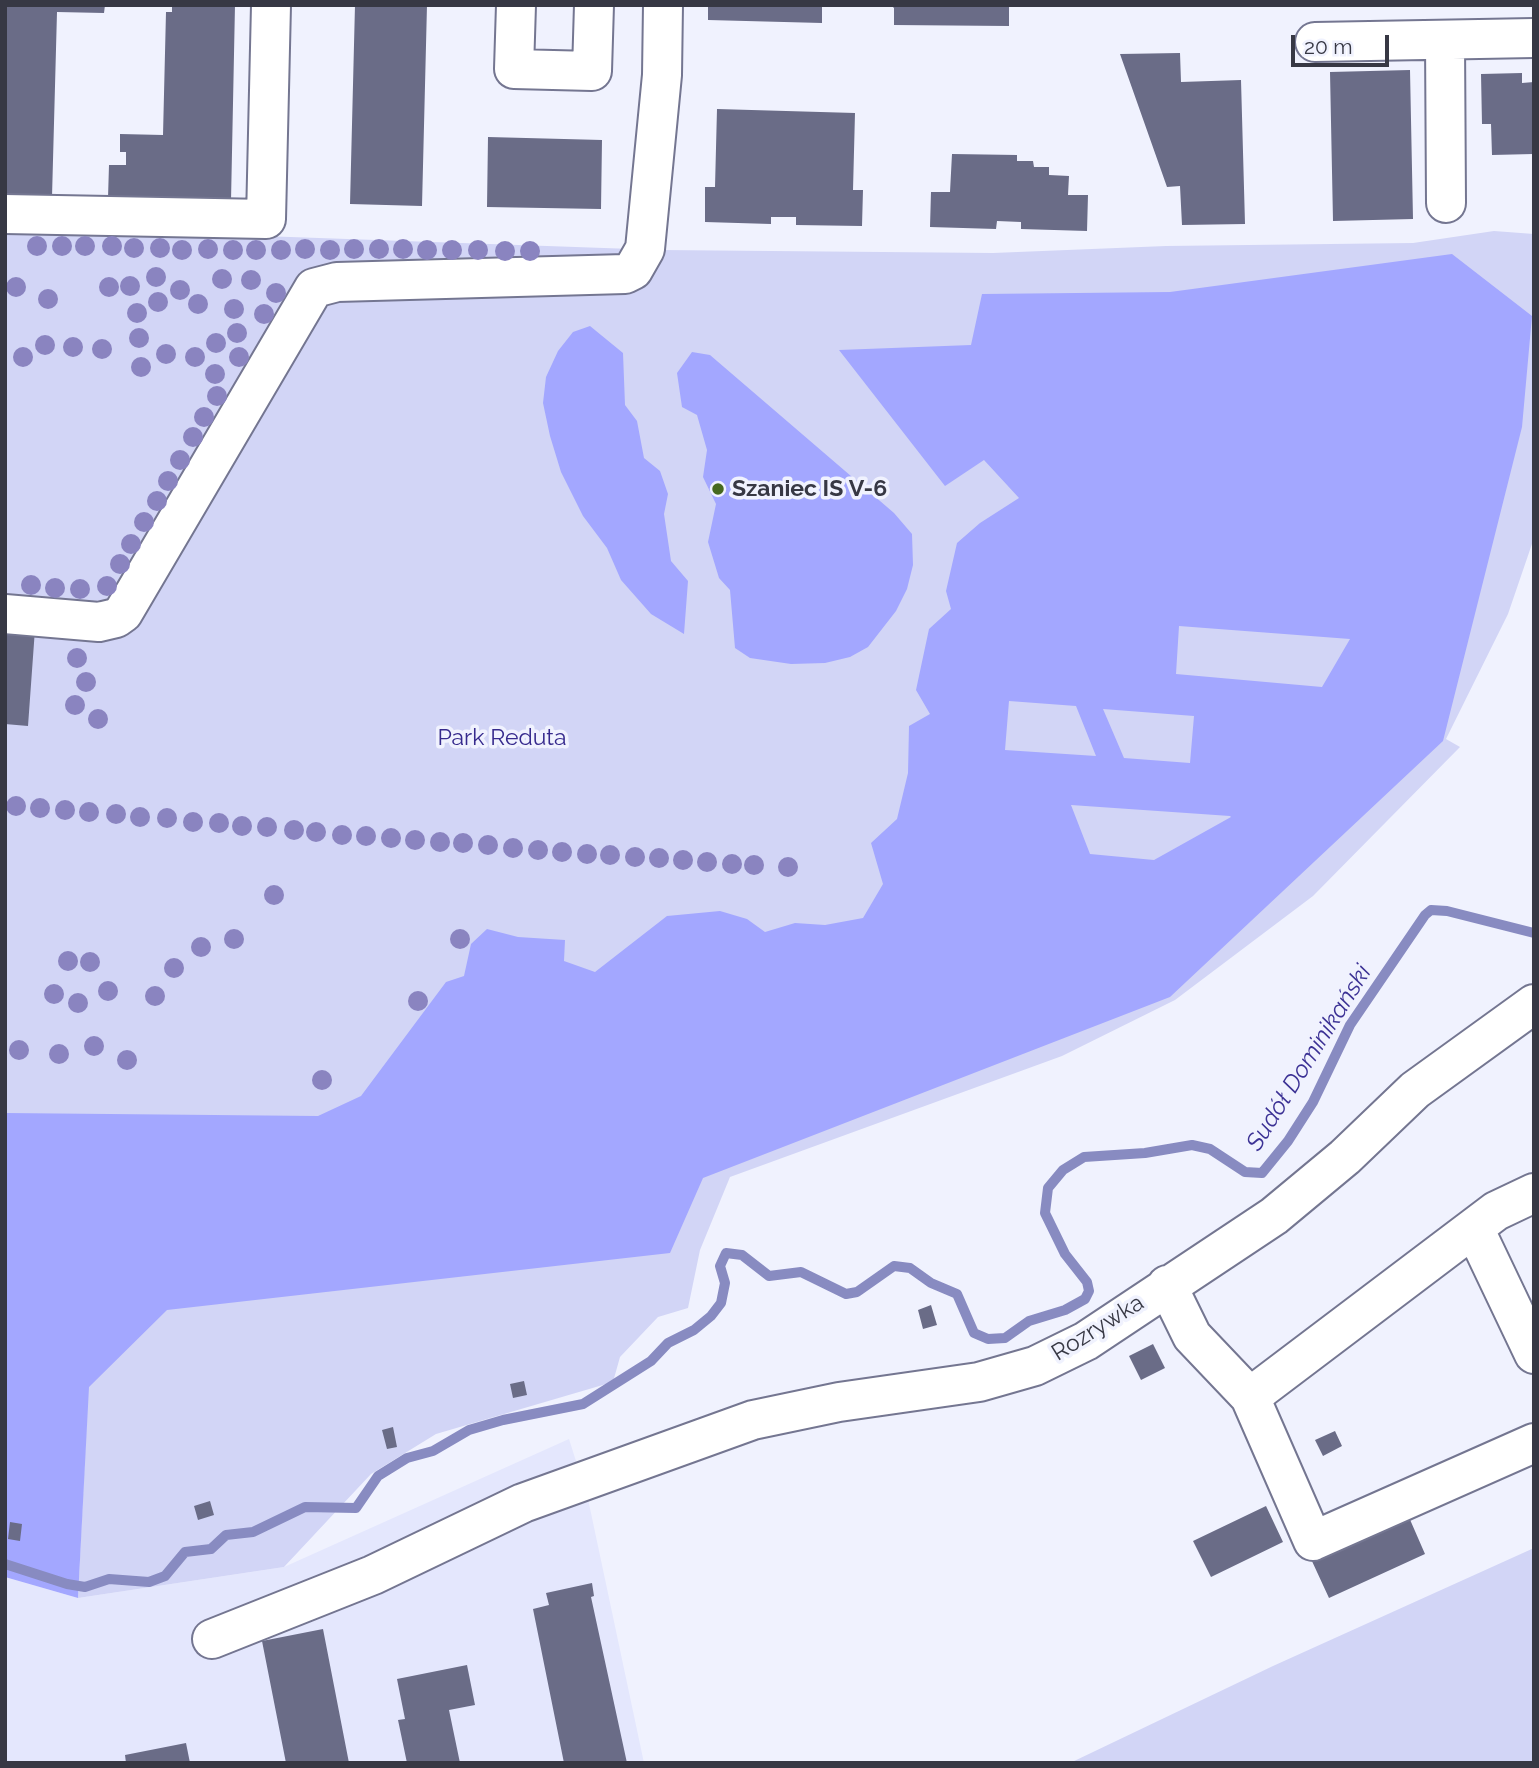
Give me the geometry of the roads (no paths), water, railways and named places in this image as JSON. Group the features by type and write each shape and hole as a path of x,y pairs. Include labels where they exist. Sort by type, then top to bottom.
{"street":[{"path":"5,214 266,219 271,5"},
{"path":"516,5 514,69 592,71 594,5"},
{"path":"5,614 99,622 116,618 123,613 314,288 337,282 625,274 639,264 645,249 662,75 663,5"},
{"path":"1315,42 1534,38"},
{"path":"1445,40 1446,203"},
{"name":"Rozrywka","path":"212,1639 373,1575 523,1503 753,1420 839,1402 979,1382 1035,1366 1086,1341 1274,1216 1345,1157 1415,1090 1534,1004"},
{"path":"1250,1397 1496,1211 1534,1194"},
{"path":"1474,1228 1534,1353"},
{"path":"1167,1285 1192,1336 1250,1397 1313,1541 1534,1443"}],"waterway":[{"name":"Sudół Dominikański","path":"5,1564 85,1587 109,1579 149,1582 165,1576 185,1552 211,1549 226,1535 253,1532 305,1507 356,1508 378,1476 407,1458 433,1451 469,1430 503,1420 583,1404 651,1361 668,1343 694,1330 711,1316 721,1303 725,1283 720,1266 726,1253 742,1255 769,1276 801,1272 846,1294 857,1292 894,1266 910,1268 931,1283 957,1294 974,1333 988,1339 1005,1338 1029,1321 1065,1310 1085,1299 1089,1291 1087,1282 1065,1254 1045,1213 1048,1188 1063,1170 1084,1157 1145,1153 1192,1145 1210,1149 1245,1172 1262,1173 1288,1141 1313,1102 1350,1025 1425,915 1431,910 1447,911 1534,933"}],"place":[{"name":"Szaniec IS V-6","path":"718,489"}],"park label":[{"name":"Park Reduta","path":"502,738"}]}
